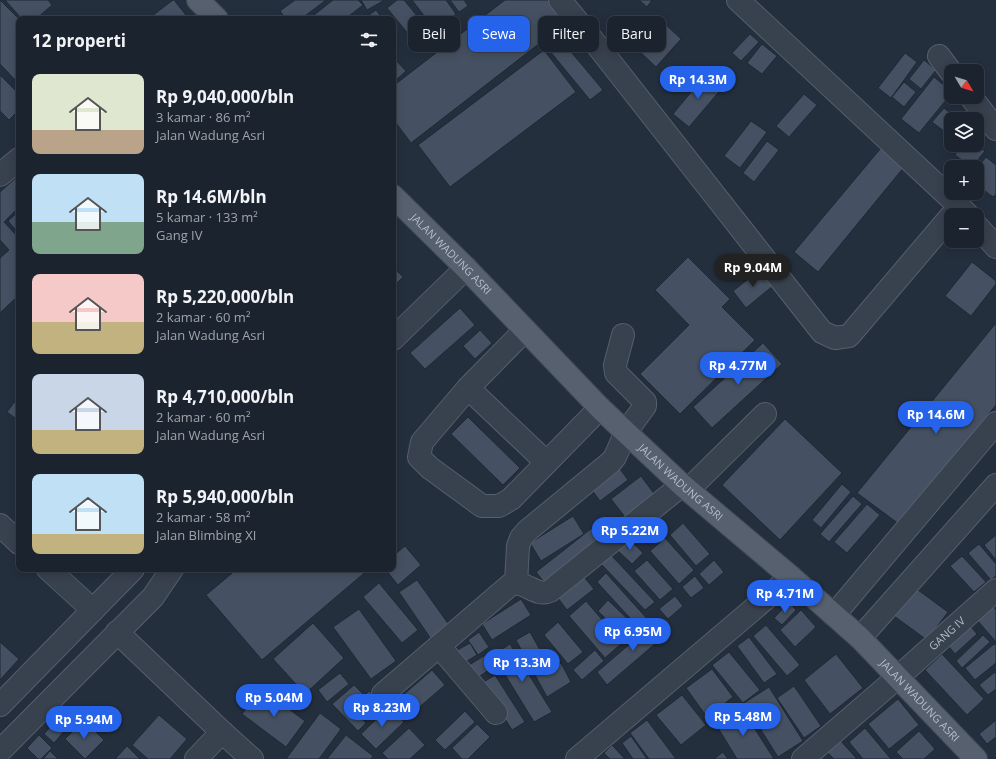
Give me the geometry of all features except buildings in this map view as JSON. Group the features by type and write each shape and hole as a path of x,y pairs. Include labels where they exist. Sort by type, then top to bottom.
{"main road":[{"path":"198,0 214,16"},
{"name":"JALAN WADUNG ASRI","path":"396,199 466,268 600,408 686,487 792,577 860,638 976,759"}],"street":[{"path":"560,0 605,55 822,332 835,338 849,336 944,228"},
{"path":"738,0 952,208"},
{"path":"976,104 996,129"},
{"path":"0,176 16,162"},
{"path":"984,234 996,247"},
{"path":"396,336 466,268"},
{"path":"525,330 468,388 422,442 419,457 430,468 482,506 499,506 511,498 600,408"},
{"path":"516,583 518,546 521,538 527,531 611,462 615,457 626,432 646,404 616,373 615,365 624,335"},
{"path":"468,388 546,462"},
{"path":"383,694 510,585 516,583 523,584 540,593 550,591 686,487 765,414"},
{"path":"834,615 996,423"},
{"path":"860,638 996,485"},
{"path":"0,525 16,540"},
{"path":"51,572 93,610"},
{"path":"0,705 130,572"},
{"path":"0,751 153,597 170,572"},
{"path":"577,759 792,577"},
{"name":"GANG IV","path":"803,759 996,590"},
{"path":"117,632 252,759"},
{"path":"439,646 496,713"},
{"path":"196,759 222,732"}]}
